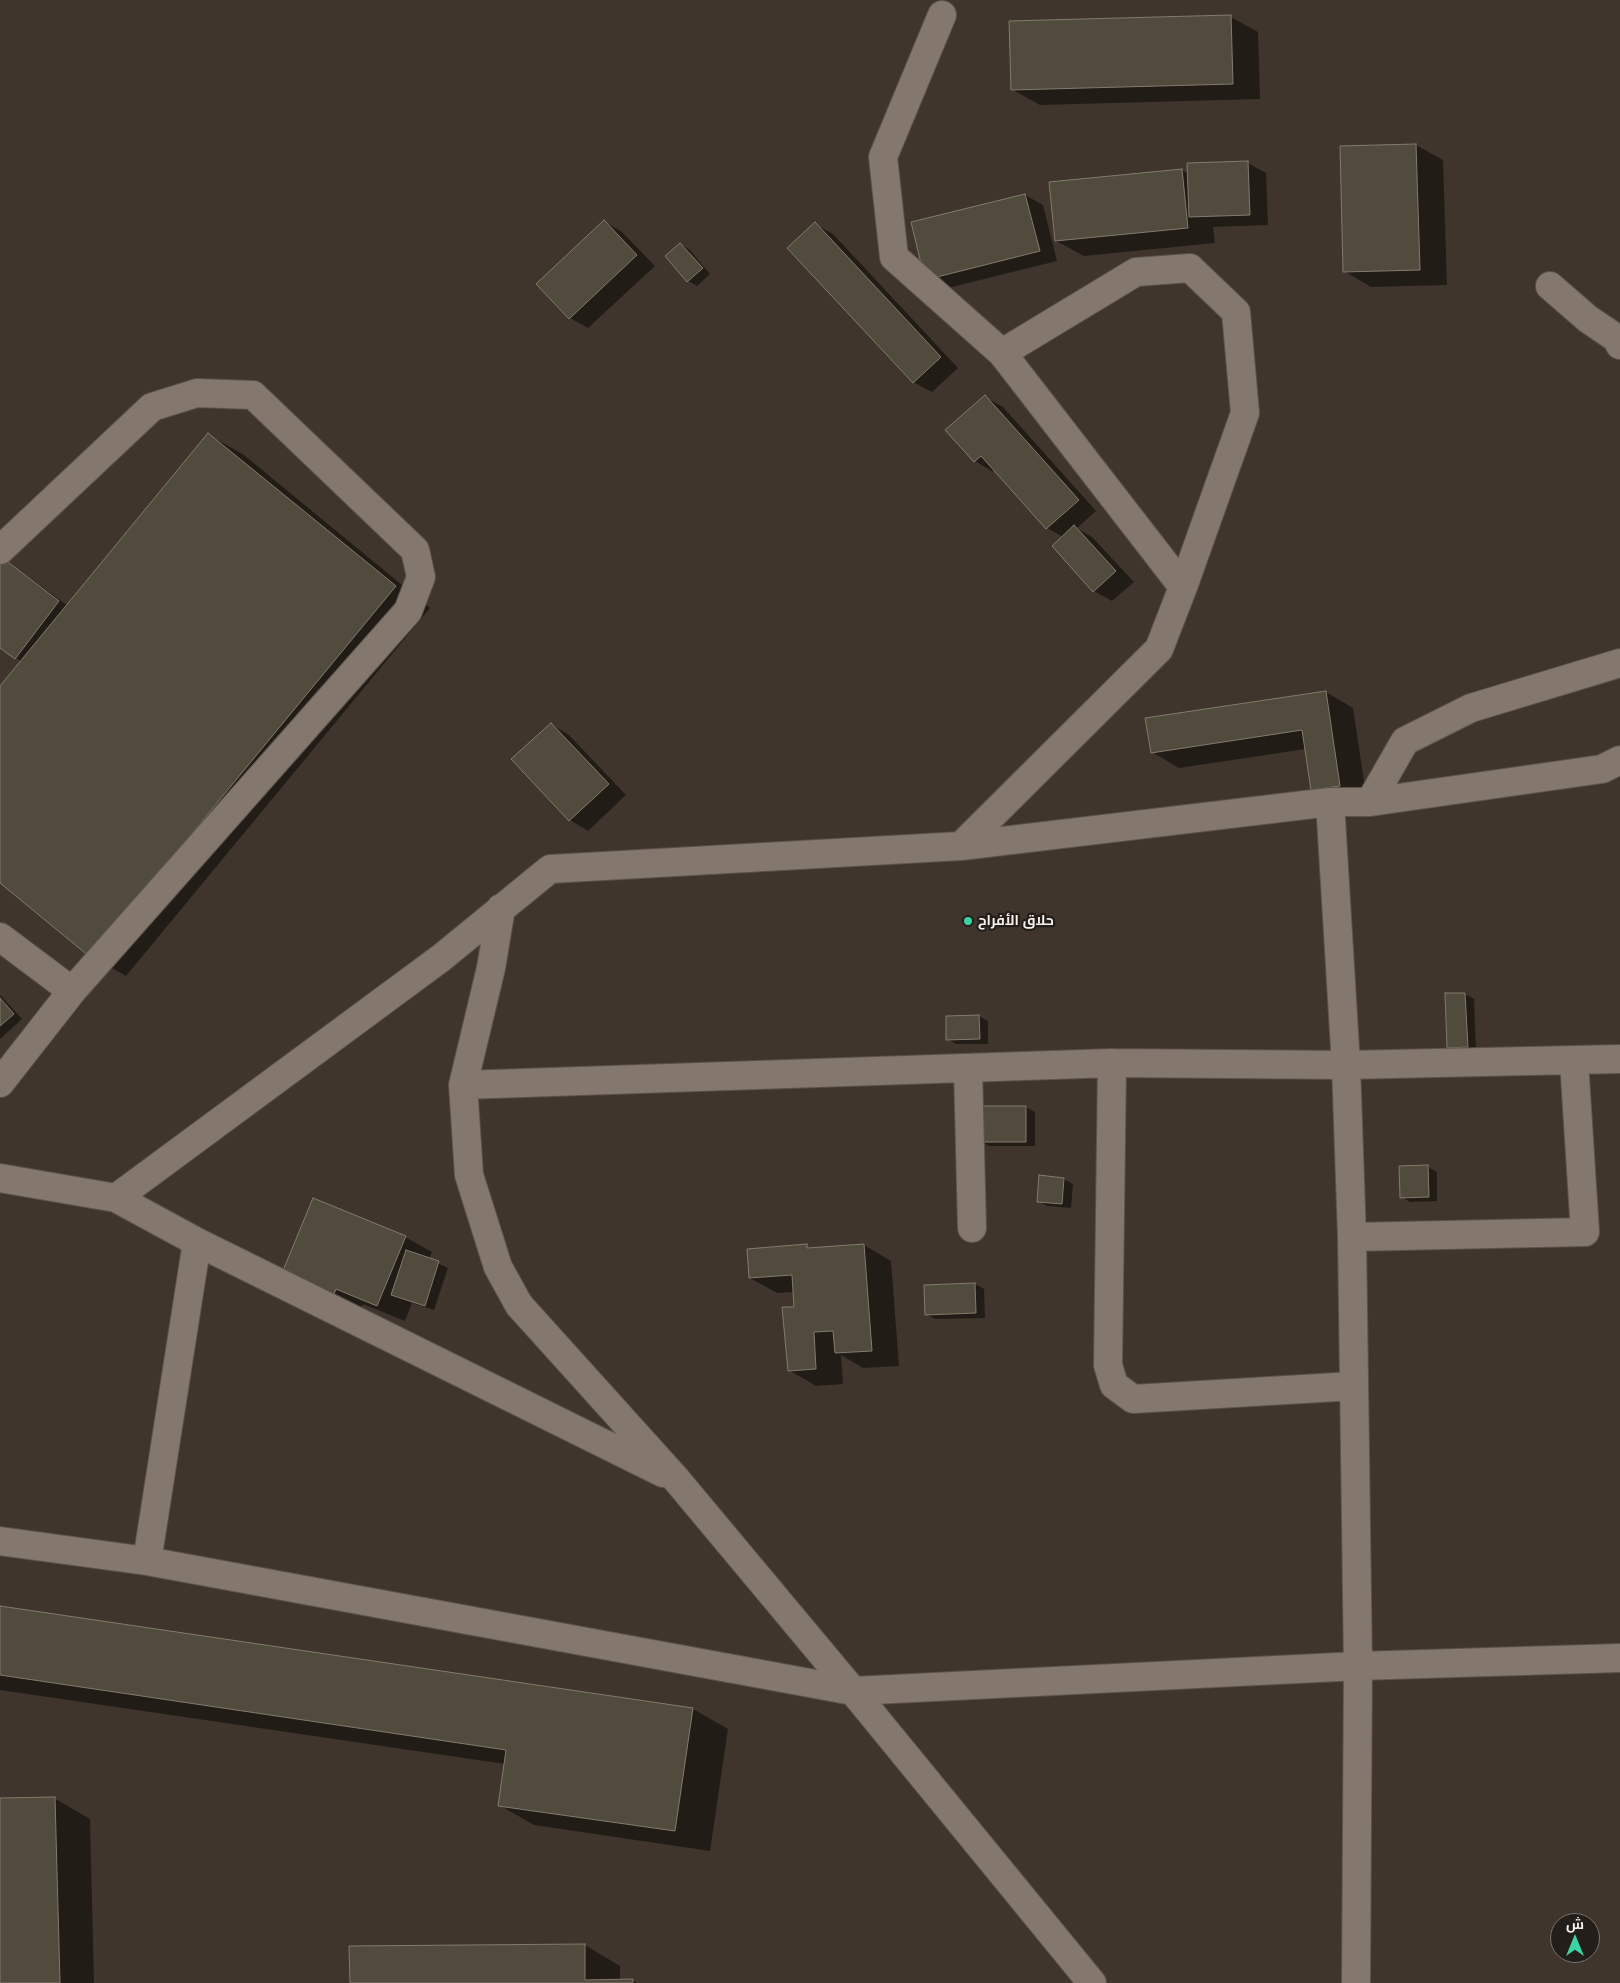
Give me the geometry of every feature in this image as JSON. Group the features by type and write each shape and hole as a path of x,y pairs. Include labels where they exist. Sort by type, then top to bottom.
{"street":[{"path":"942,15 883,157 894,257 1002,352 1183,587"},
{"path":"962,846 1159,649 1245,413 1236,312 1190,268 1136,272 1002,352"},
{"path":"1550,286 1588,319 1616,338 1620,345"},
{"path":"0,550 152,407 197,393 253,395 415,550 421,577 408,612 72,991 0,1083"},
{"path":"1370,802 1405,741 1471,708 1620,663"},
{"path":"116,1198 440,958 550,869 962,846 1330,802 1370,802 1602,769 1620,760"},
{"path":"1330,802 1346,1065 1352,1237 1358,1666 1356,1983"},
{"path":"501,908 491,968 463,1085 469,1175 498,1267 519,1305 676,1479 853,1691 1092,1983"},
{"path":"0,937 72,991"},
{"path":"463,1085 1112,1063 1346,1065 1620,1059"},
{"path":"1352,1237 1585,1232 1574,1061"},
{"path":"1112,1063 1108,1365 1114,1385 1133,1399 1354,1386"},
{"path":"968,1068 972,1228"},
{"path":"0,1178 116,1198 197,1242 676,1479"},
{"path":"147,1561 197,1242"},
{"path":"0,1541 147,1561 853,1691 1358,1666 1620,1658"}],"building":[{"path":"1231,15 1233,84 1011,90 1009,21"},
{"path":"1416,144 1420,270 1343,272 1340,146"},
{"path":"1248,161 1250,215 1189,217 1187,163"},
{"path":"1182,169 1188,228 1055,241 1049,182"},
{"path":"1025,194 1040,251 925,280 911,222"},
{"path":"604,220 637,255 569,319 536,284"},
{"path":"815,222 941,357 913,383 787,248"},
{"path":"680,243 703,268 687,282 665,256"},
{"path":"985,395 1079,500 1046,529 981,456 974,462 945,430"},
{"path":"208,433 396,586 90,957 0,883 0,686"},
{"path":"1074,525 1116,571 1093,592 1052,546"},
{"path":"0,556 59,601 15,659 0,648"},
{"path":"1326,691 1340,786 1311,790 1302,730 1151,753 1145,718"},
{"path":"551,723 609,784 569,821 511,759"},
{"path":"1445,993 1465,993 1468,1047 1447,1048"},
{"path":"0,998 14,1014 0,1026"},
{"path":"979,1015 980,1039 946,1040 946,1016"},
{"path":"979,1106 1026,1106 1026,1142 979,1142"},
{"path":"1428,1165 1429,1197 1400,1198 1399,1166"},
{"path":"1039,1175 1064,1178 1062,1204 1037,1202"},
{"path":"313,1198 406,1236 377,1306 336,1289 334,1294 282,1273"},
{"path":"807,1244 807,1248 864,1244 872,1351 835,1353 833,1331 814,1332 816,1369 788,1371 782,1307 794,1307 792,1275 749,1278 747,1249"},
{"path":"406,1250 439,1261 425,1306 391,1295"},
{"path":"975,1283 976,1313 925,1315 924,1285"},
{"path":"0,1606 693,1708 675,1831 498,1806 506,1750 0,1675"},
{"path":"55,1797 60,1983 0,1983 0,1798"},
{"path":"585,1944 585,1980 633,1979 633,1983 350,1983 349,1946"}],"place":[{"name":"حلاق الأفراح","path":"968,921"}]}
